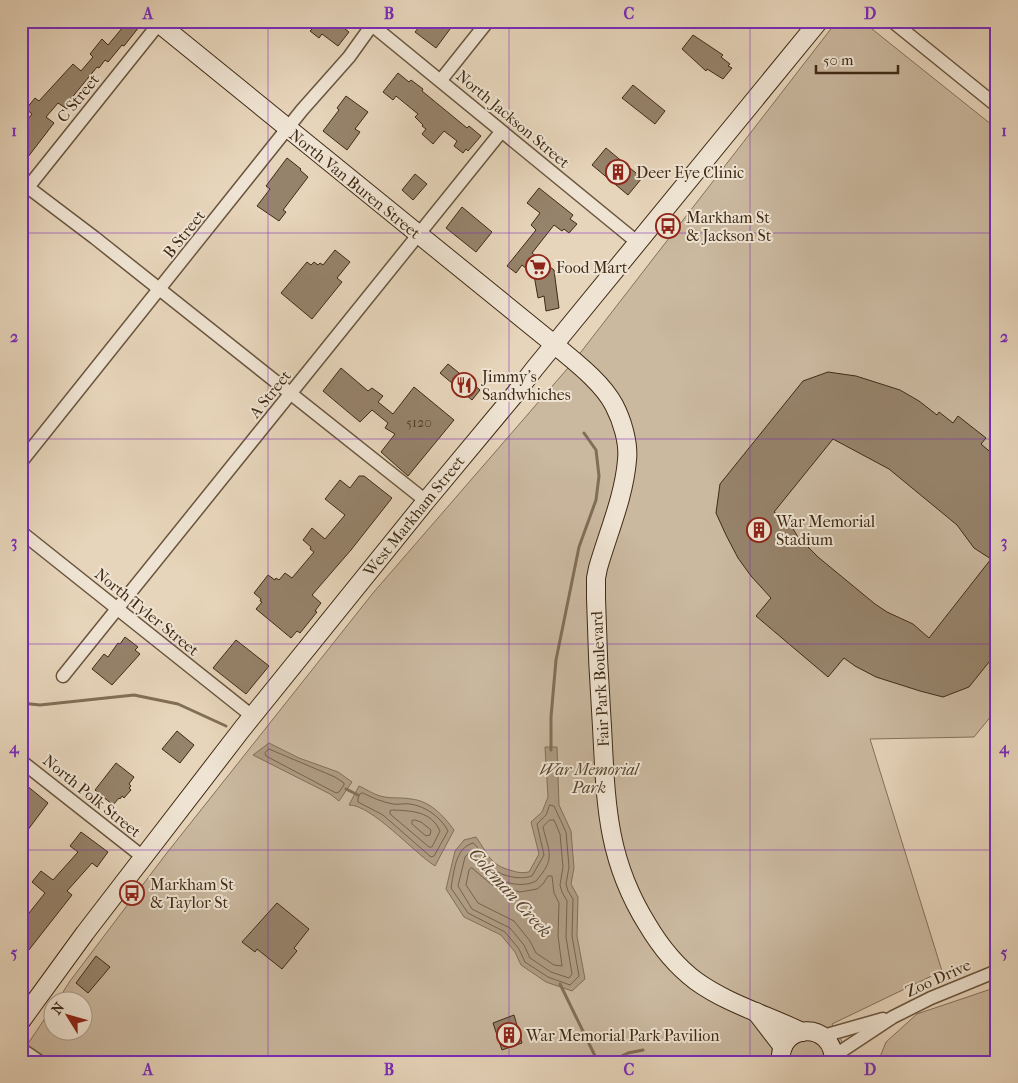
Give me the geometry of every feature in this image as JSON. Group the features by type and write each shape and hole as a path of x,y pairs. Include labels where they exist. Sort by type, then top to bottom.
{"street":[{"path":"441,80 488,21"},
{"name":"West Markham Street","path":"21,1021 55,973 252,716 819,21"},
{"path":"892,21 997,106"},
{"name":"North Van Buren Street","path":"158,22 287,130 555,345"},
{"name":"C Street","path":"24,188 158,22"},
{"name":"North Jackson Street","path":"370,23 637,242"},
{"name":"B Street","path":"21,462 287,130 349,57 370,23"},
{"name":"A Street","path":"63,676 501,132"},
{"path":"24,188 160,290 426,502"},
{"name":"Fair Park Boulevard","path":"555,345 597,383 614,404 626,441 628,459 598,568 596,585 596,621 606,800 612,840 620,868 632,899 664,951 694,979 707,988 755,1012 802,1032"},
{"name":"North Tyler Street","path":"21,532 252,716"},
{"name":"North Polk Street","path":"21,760 143,857"},
{"name":"Zoo Drive","path":"834,1059 893,1017 931,998 997,972"},
{"name":"Fair Park Boulevard","path":"755,1012 782,1054"},
{"name":"Zoo Drive","path":"823,1036 893,1017"},
{"name":"Fair Park Boulevard","path":"782,1054 788,1039 802,1032 811,1031 823,1036"},
{"path":"823,1036 831,1046 834,1059"},
{"path":"21,1049 40,1062"}],"green space":[{"name":"War Memorial Park","path":"837,21 862,21 997,129 997,709 974,737 870,739 942,971 832,1024 848,1052 848,1062 26,1062 21,1058 23,1051 42,1023 42,1040 92,1040 92,990 64,990 70,981 166,854 373,593 574,361"},
{"path":"997,987 997,1062 878,1062 886,1042 917,1014"}],"water":[{"path":"269,743 299,758 338,772 352,782 339,801 330,794 253,755"},
{"path":"545,747 557,747 559,805 571,831 574,868 571,884 578,897 577,936 585,979 572,991 546,982 521,965 515,952 501,935 464,917 446,889 455,851 464,840 476,837 490,859 499,866 517,872 529,872 539,854 531,822 542,812 548,797"},
{"path":"359,786 380,796 418,800 436,810 445,819 454,830 435,866 381,821 358,807 349,805"}],"building":[{"path":"128,21 132,21 139,27 108,62 105,60 99,68 97,67 70,100 73,103 67,109 58,103 46,117 54,123 21,166 21,127 32,114 26,109 35,98 39,101 73,64 81,71 93,57 90,54 102,39 108,45"},
{"path":"307,21 335,21 349,32 338,46 322,34 319,38 310,31 314,27"},
{"path":"424,21 456,21 436,48 415,32"},
{"path":"693,35 723,55 721,57 730,64 728,66 732,68 723,79 707,69 706,71 682,49"},
{"path":"398,73 409,82 411,80 423,89 422,91 467,128 469,126 481,136 468,151 466,149 463,153 454,146 457,141 444,131 433,144 422,134 426,129 415,117 418,114 396,96 393,100 383,92"},
{"path":"633,85 665,111 655,124 622,98"},
{"path":"346,96 368,112 355,129 360,132 347,150 323,131 339,110 337,108"},
{"name":"Deer Eye Clinic","path":"606,148 642,178 628,195 592,165"},
{"path":"287,158 308,177 283,210 286,212 279,221 257,206 270,189 266,186"},
{"path":"415,174 427,184 413,200 402,190"},
{"path":"539,188 573,215 570,219 577,224 569,233 564,229 562,231 554,225 532,253 554,270 559,308 546,311 544,296 538,298 534,275 522,265 516,273 507,266 536,230 531,225 540,213 527,203"},
{"path":"462,207 492,232 476,252 446,228"},
{"path":"335,250 350,262 337,278 342,282 312,319 281,293 307,262 311,265 314,262 318,265 320,263 323,265"},
{"path":"448,364 480,390 472,400 440,373"},
{"path":"341,368 368,391 372,388 383,396 378,402 393,414 414,387 454,420 408,476 381,452 395,434 385,428 388,423 372,410 360,422 323,391"},
{"name":"War Memorial Stadium","path":"828,372 856,376 900,390 919,401 937,415 939,412 953,423 958,416 986,438 981,444 995,456 993,459 997,462 997,652 969,687 943,697 876,677 844,658 828,677 756,616 771,598 738,558 716,513 720,484 803,381","holes":["833,439 889,469 957,525 974,548 991,559 929,638 913,624 875,604 818,557 798,537 790,524 774,512"]},
{"path":"359,476 364,476 392,498 312,595 321,603 315,611 317,612 300,633 297,631 291,638 256,609 262,602 254,593 268,575 275,580 276,578 279,580 285,573 292,578 314,552 303,540 312,528 325,539 345,515 325,499 340,480 350,488"},
{"path":"125,637 138,647 135,650 140,654 112,685 92,669 104,654 108,657"},
{"path":"236,640 269,666 246,694 213,668"},
{"path":"177,731 194,745 180,763 162,749"},
{"path":"116,763 134,777 129,784 131,790 124,798 122,796 113,805 95,790"},
{"path":"21,781 48,803 21,839"},
{"path":"81,832 108,852 97,867 92,863 67,891 72,895 21,960 21,923 45,893 32,882 41,871 53,880 78,852 70,846"},
{"path":"277,903 309,929 294,948 297,951 282,969 257,949 255,952 242,942"},
{"path":"96,956 110,967 91,990 84,990 76,983"},
{"name":"War Memorial Park Pavilion","path":"514,1015 522,1043 502,1050 493,1023"}],"waterway":[{"path":"551,750 551,717 556,660 579,547 596,500 599,476 596,450 584,433"},
{"name":"Coleman Creek","path":"21,703 40,705 134,695 178,704 226,726"},
{"name":"Coleman Creek","path":"346,789 358,795"},
{"name":"Coleman Creek","path":"560,984 598,1062"},
{"path":"609,1062 628,1053 643,1050"}],"place":[{"name":"Deer Eye Clinic","path":"618,172"},
{"name":"Markham St & Jackson St","path":"668,226"},
{"name":"Food Mart","path":"538,267"},
{"name":"Jimmy's Sandwhiches","path":"464,385"},
{"name":"War Memorial Stadium","path":"759,530"},
{"name":"Markham St & Taylor St","path":"132,893"},
{"name":"War Memorial Park Pavilion","path":"509,1035"}]}
